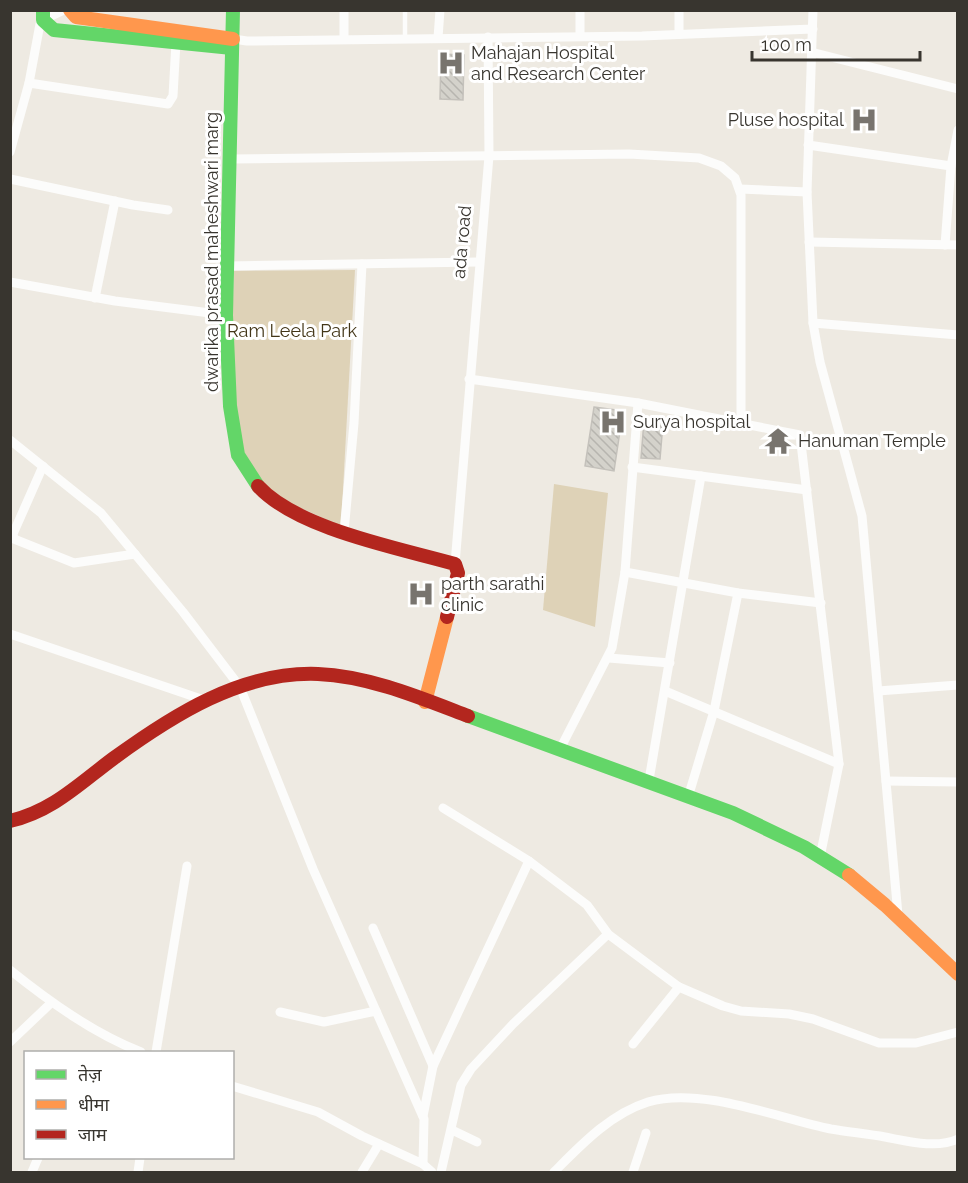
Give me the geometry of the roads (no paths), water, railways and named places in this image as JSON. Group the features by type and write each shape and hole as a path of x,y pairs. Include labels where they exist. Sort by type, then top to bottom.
{"street":[{"path":"43,15 64,10"},
{"path":"69,10 76,16 88,19 232,43"},
{"name":"dwarika prasad maheshwari marg","path":"233,10 226,315 230,406 238,455 267,498 330,528 455,564"},
{"path":"344,10 344,39"},
{"path":"438,38 440,10"},
{"path":"580,10 580,36"},
{"path":"679,10 679,34"},
{"path":"813,10 807,192 813,323 820,362 862,516 898,915"},
{"path":"43,15 54,30 176,42 232,43 679,34 813,28"},
{"path":"10,152 16,114 30,83 43,15"},
{"name":"ada road","path":"425,702 458,573 455,564 478,262 489,156 488,37"},
{"path":"30,83 168,104 173,96 176,42"},
{"path":"812,52 957,89"},
{"path":"945,245 951,165 957,130"},
{"path":"808,145 951,165"},
{"path":"230,159 629,153 699,158 721,165 735,178 740,189 741,421"},
{"path":"10,178 168,210"},
{"path":"740,189 807,192"},
{"path":"95,298 115,201"},
{"path":"809,242 957,245"},
{"path":"228,266 478,262"},
{"path":"344,532 354,423 362,264"},
{"path":"10,282 95,298 226,315"},
{"path":"813,323 957,335"},
{"path":"469,379 638,403 741,421 800,435 839,764 820,857"},
{"path":"559,751 609,658 625,572 638,403"},
{"path":"10,440 101,513 240,687 299,837 424,1119"},
{"path":"43,466 13,534 14,539 74,563 135,554"},
{"path":"632,466 807,490"},
{"path":"649,780 701,476"},
{"path":"625,572 738,593 821,603"},
{"path":"689,794 714,711 738,593"},
{"path":"10,634 204,700"},
{"path":"609,658 670,663"},
{"path":"10,821 41,813 67,798 113,759 204,700 240,687 308,673 361,681 689,794 782,835 849,874 898,915 957,974"},
{"path":"878,691 957,685"},
{"path":"665,691 839,764"},
{"path":"886,781 957,782"},
{"path":"443,808 529,861 587,905 608,934 679,987 727,1008 789,1014 831,1024 879,1043 916,1043 957,1032"},
{"path":"423,1164 424,1119 433,1066 529,861"},
{"path":"156,1051 187,866"},
{"path":"373,928 433,1066"},
{"path":"441,1173 461,1084 466,1074 513,1024 608,934"},
{"path":"10,970 51,1003 123,1049"},
{"path":"633,1044 679,987"},
{"path":"10,1042 51,1003"},
{"path":"280,1012 324,1022 376,1011"},
{"path":"234,1087 318,1112 423,1164 432,1173"},
{"path":"554,1173 586,1140 615,1118 648,1102 673,1097 704,1098 833,1129 911,1142 934,1144 957,1139"},
{"path":"452,1130 477,1142"},
{"path":"633,1173 646,1133"},
{"path":"362,1173 379,1144"},
{"path":"32,1173 38,1159"}],"lane":[{"path":"405,10 405,38"}],"place":[{"name":"Mahajan Hospital and Research Center","path":"451,63"},
{"name":"Pluse hospital","path":"864,120"},
{"name":"Surya hospital","path":"613,422"},
{"name":"Hanuman Temple","path":"778,441"},
{"name":"parth sarathi clinic","path":"421,594"}],"park label":[{"name":"Ram Leela Park","path":"292,331"}]}
